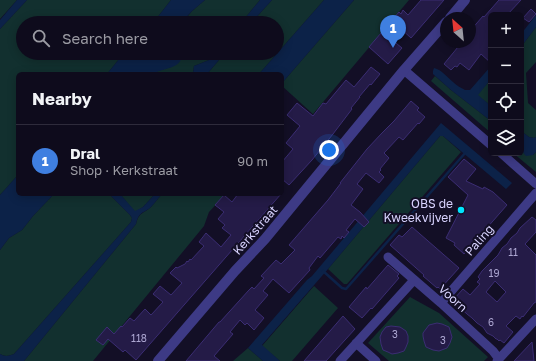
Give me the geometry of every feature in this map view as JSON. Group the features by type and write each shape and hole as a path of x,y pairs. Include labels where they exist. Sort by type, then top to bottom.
{"street":[{"path":"455,12 465,0"},
{"name":"Kerkstraat","path":"158,361 265,239 404,70 440,29"},
{"path":"404,70 488,142"},
{"path":"504,156 536,184"},
{"name":"Paling","path":"441,303 536,193"},
{"name":"Voorn","path":"388,257 493,351 498,360"},
{"path":"340,361 414,280"},
{"path":"498,360 536,319"},
{"path":"356,343 376,361"}],"green space":[{"path":"0,0 17,0 0,19"},
{"path":"27,0 171,0 158,16 16,16 16,60 118,60 109,72 16,72 16,177 0,195 0,29"},
{"path":"205,0 260,0 247,16 188,16"},
{"path":"272,0 324,0 284,46 284,16 257,16"},
{"path":"354,0 409,0 313,114 284,88 284,81"},
{"path":"536,27 536,62 526,73 528,103 536,110 536,137 534,138 529,137 524,133 524,43"},
{"path":"178,60 209,60 194,66 193,72 155,72 171,67"},
{"path":"219,60 271,60 261,72 209,72"},
{"path":"435,76 488,119 488,130 431,81"},
{"path":"488,82 488,104 477,95"},
{"path":"440,136 443,136 461,152 347,284 344,284 328,269"},
{"path":"524,152 533,155 536,152 536,172 517,156 524,156"},
{"path":"52,196 111,196 132,218 131,222 14,354 4,356 0,354 0,250 9,238 22,230"},
{"path":"122,196 153,196 143,207 135,212"},
{"path":"160,196 224,196 209,212 204,226 93,361 24,361 136,224 140,215 151,207"},
{"path":"314,286 338,308 292,361 280,361 262,346"},
{"path":"410,297 439,313 488,357 484,361 389,361 368,343"},
{"path":"248,348 263,361 233,361"}],"water":[{"path":"17,0 27,0 0,29 0,20"},
{"path":"171,0 205,0 187,16 158,16"},
{"path":"260,0 272,0 257,16 247,16"},
{"path":"324,0 354,0 284,81 284,72 261,72 271,60 284,60 284,46"},
{"path":"536,15 536,27 524,43 524,30"},
{"path":"118,60 180,60 180,62 172,67 156,72 109,72"},
{"path":"209,60 219,60 209,72 193,72 194,66"},
{"path":"434,68 442,72 454,83 465,90 470,90 488,69 488,83 478,95 488,103 488,119 433,74"},
{"path":"441,123 512,183 506,189 443,136 440,136 262,345 280,361 263,361 248,348 312,276"},
{"path":"524,133 529,137 536,137 536,152 533,155 526,156 524,153"},
{"path":"16,177 16,196 52,196 22,230 9,238 0,250 0,195"},
{"path":"111,196 122,196 135,211 143,207 153,196 160,196 151,207 140,215 136,224 24,361 0,361 0,354 7,356 14,354 131,222 132,218"}],"building":[{"path":"421,0 444,0 411,38 400,28 391,39 402,48 388,64 369,47 399,12 401,14 403,10 408,15"},
{"path":"499,0 521,0 510,12 488,12"},
{"path":"531,9 536,14 529,22 524,19"},
{"path":"488,12 488,60 481,54 469,70 460,63 457,67 455,66 451,70 444,64 457,48 476,48 476,24 483,16 484,17"},
{"path":"371,67 380,74 359,97 351,108 352,109 312,160 289,185 284,181 284,160 293,149 286,143 300,126 287,115 297,103 313,116 323,103 326,104 346,80 354,87"},
{"path":"411,101 419,108 417,110 425,117 403,140 399,137 384,153 389,158 380,169 381,170 379,172 384,177 379,183 366,173 357,184 363,189 351,205 369,222 364,227 355,219 346,230 349,232 344,238 342,236 341,239 338,237 320,258 318,256 309,268 310,270 289,293 273,279 263,291 268,295 255,310 264,318 254,330 247,323 245,325 240,320 230,332 233,334 214,356 220,361 186,361 219,322 249,290 252,287 254,289 264,278 261,276 276,260 281,264 295,250 289,245 328,200 367,149"},
{"path":"464,159 476,169 466,181 483,189 484,187 493,192 507,205 464,254 454,245 455,243 446,238 468,195 448,177"},
{"path":"223,196 232,202 236,196 279,196 136,360 125,350 123,352 108,339 103,345 96,340 107,327 114,334 130,318 134,321 145,309 151,315 163,302 153,294 160,286 171,295 182,283 170,273 176,267 177,268 185,264 190,259 191,260 204,246 199,242 206,233 221,247 231,235 222,228 225,225 218,219 224,212 215,205"},
{"path":"532,217 536,220 536,232 525,244 536,255 536,302 523,317 522,316 520,319 516,316 506,326 513,332 504,343 487,333 483,327 459,307 457,304 458,303 454,299 463,289 470,295 480,284 477,282 480,279 478,277 482,271 498,255 502,248","holes":["495,281 506,292 497,302 486,292"]},
{"path":"412,227 459,268 440,289 423,276 424,275 390,245 399,235 402,237"},
{"path":"388,265 399,274 397,276 399,278 372,309 371,308 362,318 349,307"},
{"path":"343,316 355,329 326,361 304,361"},
{"path":"437,323 449,327 452,337 447,348 439,351 426,347 423,336 423,333 429,325"},
{"path":"386,327 400,327 406,331 408,342 404,351 392,354 383,350 380,337"},
{"path":"532,342 534,361 514,361"}],"waterway":[{"path":"323,271 342,288 346,289 466,152"}],"place":[{"name":"Dral","path":"393,48"},
{"name":"OBS de Kweekvijver","path":"461,210"}]}
